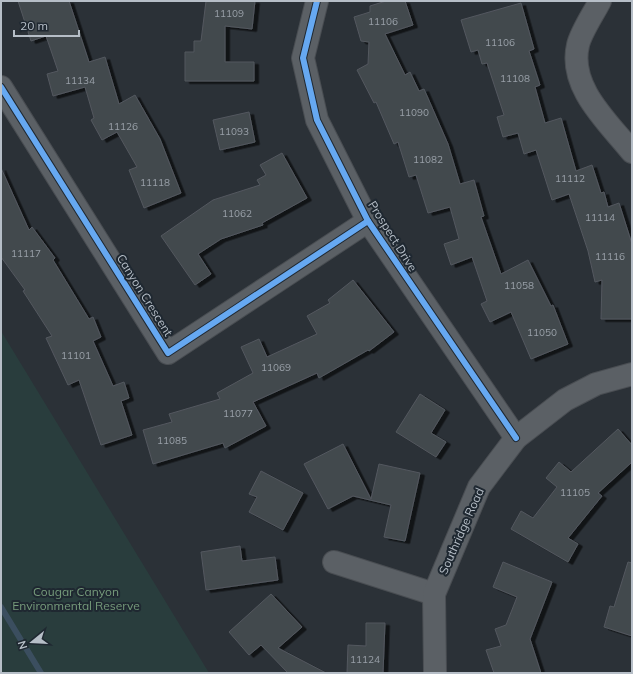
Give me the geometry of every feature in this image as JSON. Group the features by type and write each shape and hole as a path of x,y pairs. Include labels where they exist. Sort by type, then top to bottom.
{"street":[{"name":"Prospect Drive","path":"316,1 303,58 317,120 368,221 516,438"},
{"path":"600,1 578,44 577,72 591,102 632,152"},
{"name":"Canyon Crescent","path":"1,87 168,353 368,221"},
{"name":"Southridge Road","path":"435,673 434,594 479,487 516,438 565,400 596,384 632,374"},
{"path":"334,562 434,594"}],"green space":[{"name":"Cougar Canyon Environmental Reserve","path":"1,331 209,673 1,673"}],"building":[{"path":"18,1 69,1 89,62 105,57 119,104 135,95 160,139 181,193 144,208 129,170 137,167 117,132 102,140 91,120 94,118 85,87 53,96 47,74 58,71 46,36 31,41"},
{"path":"206,1 255,1 252,29 225,26 225,62 254,62 254,81 185,81 185,52 194,52 194,41 201,41"},
{"path":"386,1 405,1 413,25 385,34 405,75 410,72 419,91 424,89 448,144 460,184 474,180 484,216 481,217 501,274 528,260 551,306 553,305 568,344 531,359 511,312 490,322 481,304 487,301 472,257 451,265 444,244 459,239 450,207 428,213 416,175 409,177 398,142 394,144 376,102 374,103 357,70 368,64 369,42 361,41 354,17 370,12 370,6"},
{"path":"521,3 534,49 529,51 540,85 535,87 545,123 561,118 576,171 592,165 601,193 604,192 608,207 619,203 632,244 632,319 601,319 602,280 595,282 588,251 569,194 552,200 536,150 524,154 518,133 503,137 497,117 504,115 487,63 482,64 478,50 471,52 461,20"},
{"path":"249,112 255,142 220,150 213,120"},
{"path":"282,153 307,198 262,223 263,225 221,239 198,254 211,274 195,285 161,236 213,200 260,185 257,180 266,175 260,165"},
{"path":"1,168 29,230 32,227 55,258 53,260 89,319 93,317 101,337 93,341 113,386 124,382 129,398 121,401 132,435 101,445 79,380 68,385 46,338 52,336 23,291 25,290 1,257"},
{"path":"353,280 394,332 369,351 368,350 319,378 317,373 253,402 266,426 225,448 223,443 153,464 143,430 172,422 169,414 220,399 217,393 253,373 241,347 259,339 267,357 317,334 307,316 330,303 328,300"},
{"path":"420,394 445,410 431,433 446,442 436,457 396,432"},
{"path":"618,429 632,445 632,462 598,493 602,496 568,538 578,544 568,562 511,529 521,511 533,518 557,487 546,478 559,462 571,472"},
{"path":"343,444 371,499 379,464 420,473 405,541 384,537 391,505 353,496 328,509 304,464"},
{"path":"261,471 303,493 283,530 249,512 257,497 249,494"},
{"path":"240,546 242,561 275,557 278,580 206,590 201,552"},
{"path":"503,562 552,582 530,639 541,673 494,673 486,650 501,646 495,629 506,625 517,597 493,587"},
{"path":"628,562 632,563 632,636 604,627 610,606 614,607"},
{"path":"271,594 302,627 278,648 326,673 288,673 261,645 249,655 229,632"},
{"path":"366,623 385,623 383,673 347,673 348,645 366,646"}],"waterway":[{"path":"1,607 41,673"}],"cycle path":[{"path":"317,1 303,58 317,120 368,221 516,438"},
{"path":"1,87 168,353 368,221"}]}
